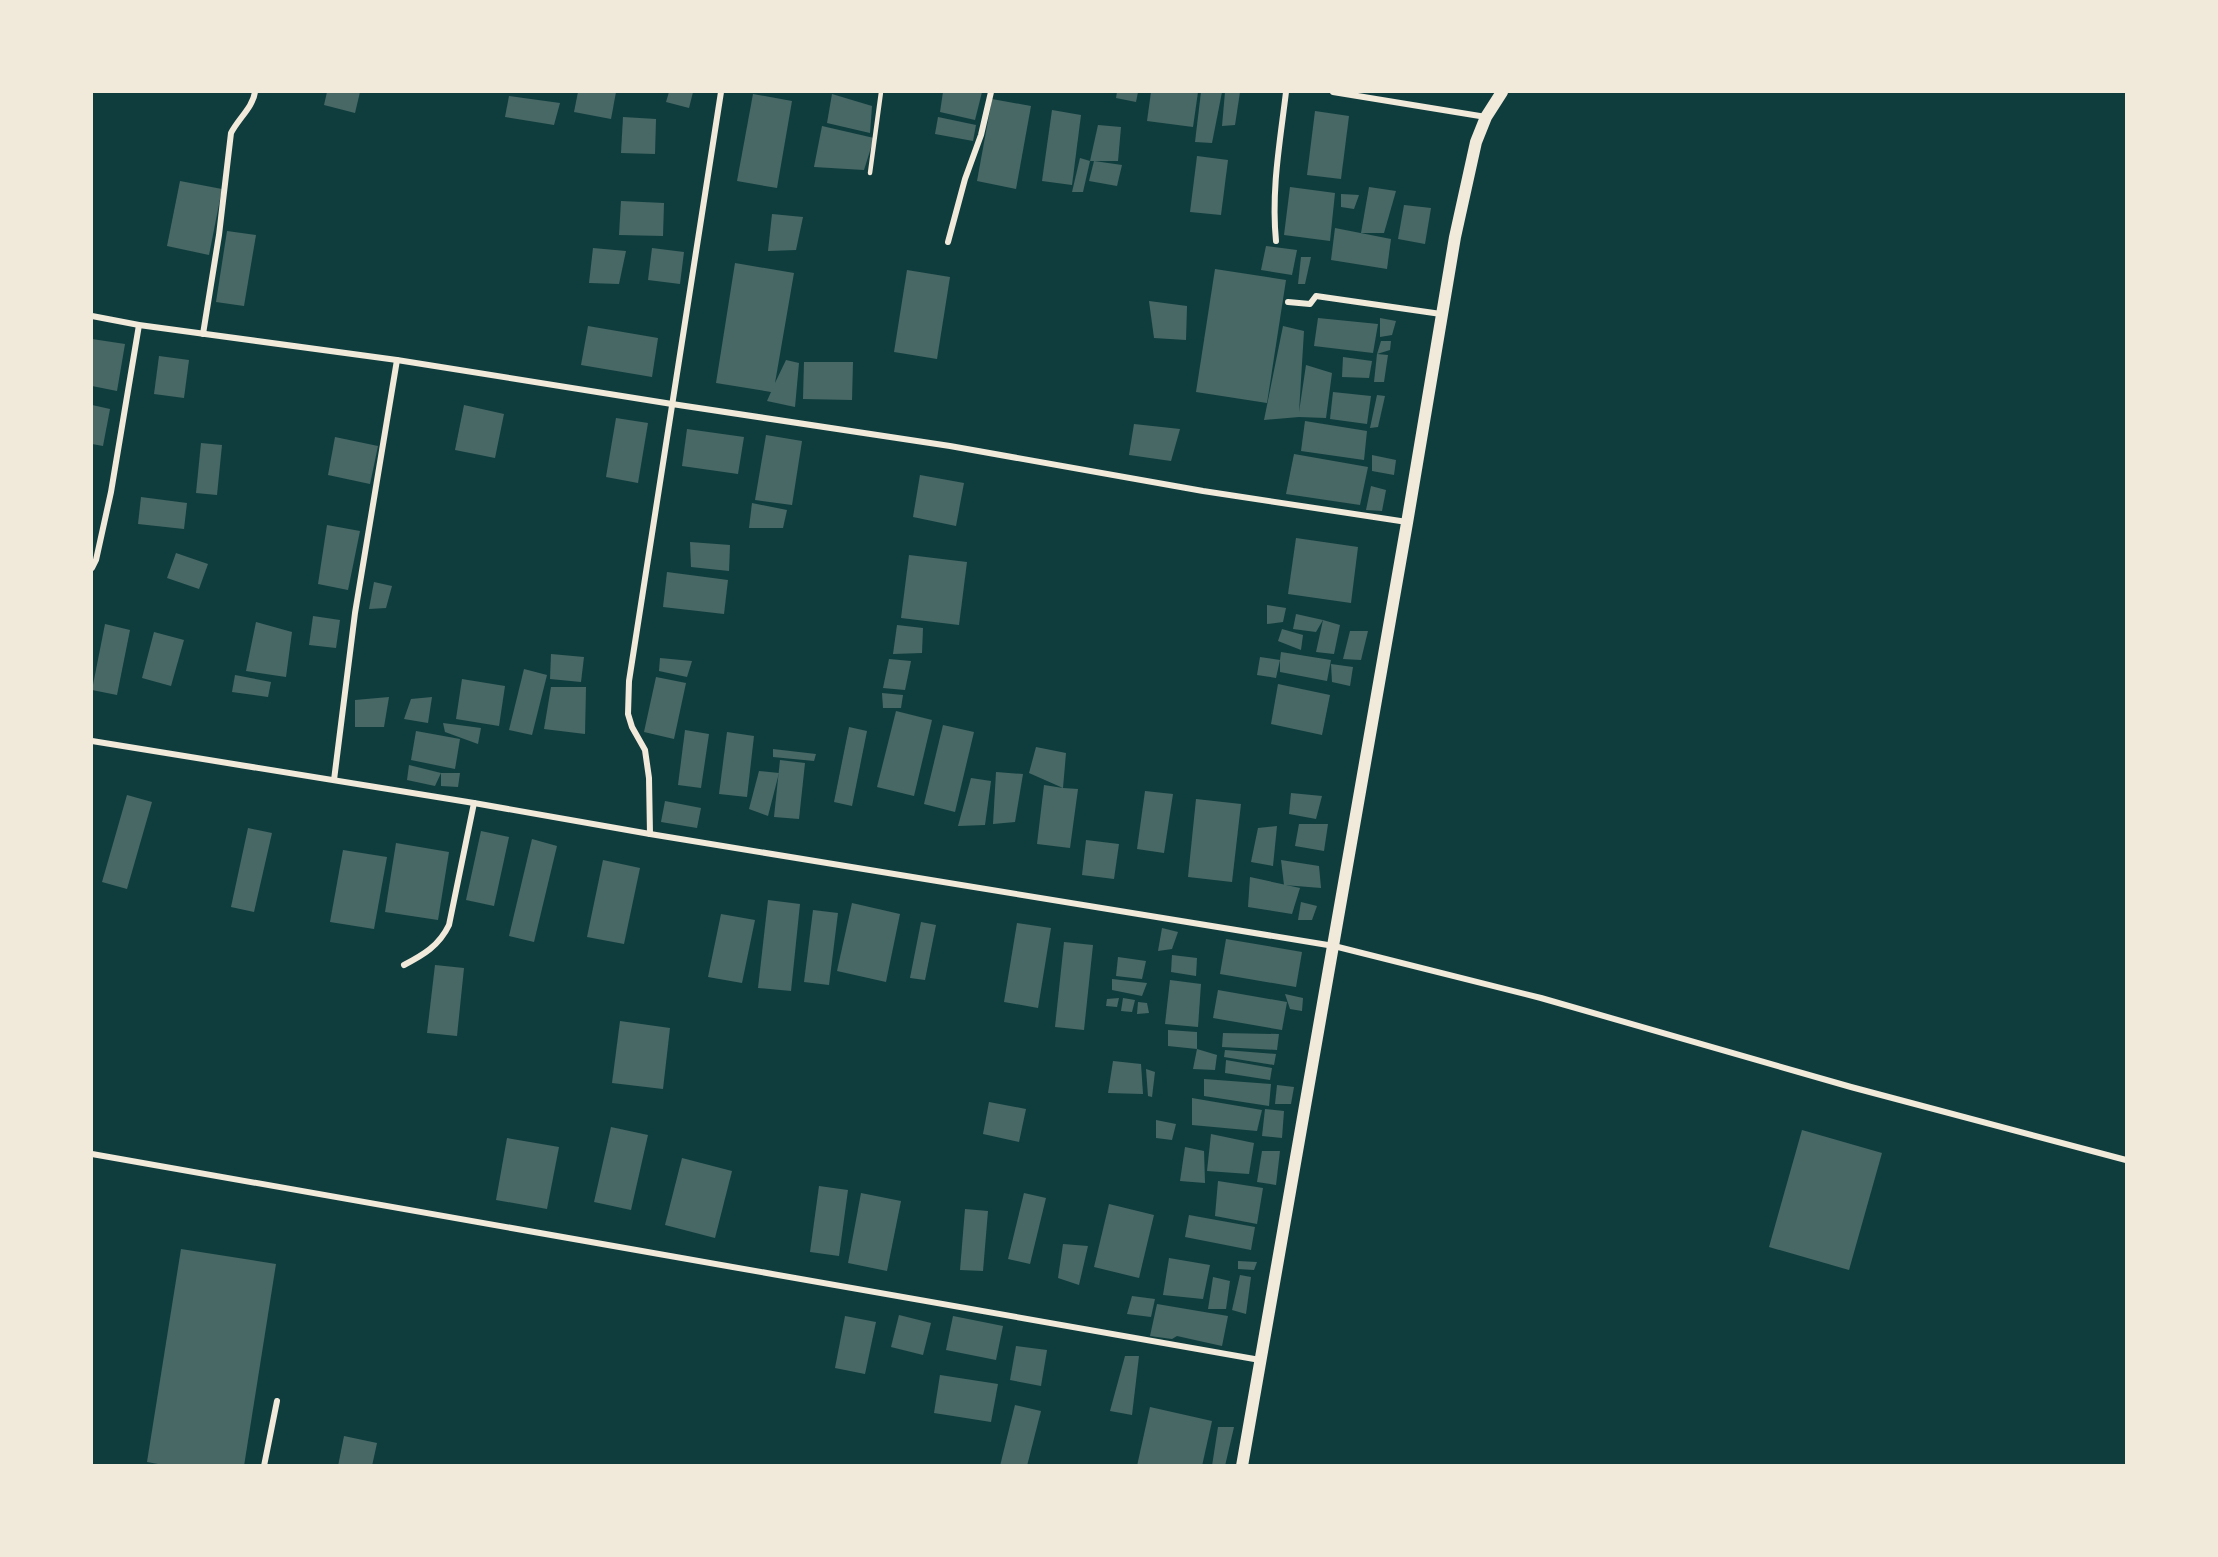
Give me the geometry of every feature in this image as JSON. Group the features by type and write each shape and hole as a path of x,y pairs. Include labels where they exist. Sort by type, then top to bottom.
{"main road":[{"path":"1242,1466 1334,946 1455,237 1472,159 1486,117 1502,92"}],"street":[{"path":"203,334 219,235 231,133 255,92"},
{"path":"650,834 649,778 645,750 632,727 628,714 628,689 721,92"},
{"path":"948,242 965,179 981,135 991,92"},
{"path":"1276,241 1273,211 1274,181 1286,92"},
{"path":"1333,92 1486,117"},
{"path":"1288,302 1310,304 1316,296 1442,314"},
{"path":"92,316 139,325 398,360 950,446 1203,491 1407,522"},
{"path":"92,568 96,560 111,492 139,325"},
{"path":"334,780 355,612 398,360"},
{"path":"92,741 474,802 650,834 1334,946 1541,998 1851,1087 2127,1160"},
{"path":"404,965 427,953 442,938 449,925 474,802"},
{"path":"92,1154 1261,1360"},
{"path":"264,1466 277,1401"}],"lane":[{"path":"870,173 881,92"}],"building":[{"path":"327,92 360,92 355,113 324,105"},
{"path":"578,92 616,92 611,119 574,112"},
{"path":"669,92 693,92 689,108 666,102"},
{"path":"943,92 982,92 975,120 940,112"},
{"path":"1117,92 1138,92 1136,102 1116,98"},
{"path":"1151,92 1198,92 1193,127 1147,121"},
{"path":"1201,92 1222,92 1212,143 1195,142"},
{"path":"1225,92 1240,92 1235,125 1222,126"},
{"path":"753,94 792,101 777,188 737,181"},
{"path":"832,94 872,106 870,133 827,123"},
{"path":"509,96 560,103 554,125 505,117"},
{"path":"992,99 1031,106 1016,189 977,181"},
{"path":"1052,110 1081,115 1072,185 1042,181"},
{"path":"1315,111 1349,116 1341,179 1307,175"},
{"path":"623,117 656,119 655,154 621,153"},
{"path":"938,117 976,125 973,141 935,134"},
{"path":"1098,125 1121,127 1118,161 1090,161"},
{"path":"822,126 874,138 864,170 814,167"},
{"path":"1197,156 1228,160 1221,215 1190,212"},
{"path":"1080,158 1090,161 1083,192 1072,192"},
{"path":"1094,161 1122,165 1117,186 1089,181"},
{"path":"180,181 222,189 209,255 167,246"},
{"path":"1290,187 1335,193 1330,241 1284,235"},
{"path":"1369,187 1396,191 1384,233 1361,233"},
{"path":"1341,194 1359,195 1354,209 1341,207"},
{"path":"621,201 664,203 663,236 619,235"},
{"path":"1404,205 1431,208 1425,244 1398,239"},
{"path":"772,214 803,217 796,250 768,251"},
{"path":"1335,228 1391,239 1387,269 1331,260"},
{"path":"227,231 256,235 244,306 216,302"},
{"path":"1266,246 1297,250 1292,275 1261,270"},
{"path":"593,248 626,251 619,284 589,283"},
{"path":"652,248 684,252 680,284 648,280"},
{"path":"1301,257 1311,257 1305,284 1298,284"},
{"path":"735,263 794,273 775,383 786,360 799,363 795,407 767,401 771,392 716,383"},
{"path":"1215,269 1286,280 1267,403 1196,392"},
{"path":"907,270 950,277 937,359 894,352"},
{"path":"1149,301 1187,306 1186,340 1154,338"},
{"path":"1318,318 1378,324 1373,353 1314,346"},
{"path":"1380,318 1396,321 1392,335 1380,337"},
{"path":"588,326 658,338 652,377 581,365"},
{"path":"1283,326 1304,331 1299,412 1306,365 1332,373 1326,418 1299,417 1264,420"},
{"path":"92,339 125,344 117,391 92,386"},
{"path":"1381,341 1391,341 1390,350 1377,354"},
{"path":"1377,354 1388,355 1384,382 1374,382"},
{"path":"159,356 189,360 184,398 154,394"},
{"path":"1343,357 1372,361 1369,378 1342,377"},
{"path":"804,362 853,362 852,400 803,399"},
{"path":"1333,392 1371,396 1367,424 1330,419"},
{"path":"1377,395 1385,396 1378,427 1370,428"},
{"path":"92,405 110,409 103,446 92,444"},
{"path":"464,405 504,414 495,458 455,450"},
{"path":"616,418 648,423 638,483 606,477"},
{"path":"1305,421 1367,431 1364,460 1301,451"},
{"path":"1134,424 1180,429 1171,461 1129,455"},
{"path":"687,429 744,437 738,474 682,466"},
{"path":"766,435 802,441 792,505 755,500"},
{"path":"335,437 378,446 370,484 328,475"},
{"path":"201,443 222,445 217,495 196,493"},
{"path":"1294,454 1368,467 1360,505 1286,494"},
{"path":"1372,455 1396,460 1394,475 1372,471"},
{"path":"920,475 964,483 956,526 913,517"},
{"path":"1371,486 1386,490 1382,511 1366,510"},
{"path":"141,497 187,503 184,529 138,524"},
{"path":"752,503 787,510 783,528 749,528"},
{"path":"327,525 360,531 348,590 318,584"},
{"path":"1296,538 1358,547 1351,603 1288,594"},
{"path":"690,542 730,545 729,571 691,567"},
{"path":"176,553 208,564 199,589 167,578"},
{"path":"909,555 967,562 959,625 901,618"},
{"path":"667,572 728,580 724,614 663,607"},
{"path":"374,582 392,586 386,608 369,609"},
{"path":"1267,605 1286,608 1283,622 1267,624"},
{"path":"1296,614 1323,620 1316,632 1293,629"},
{"path":"313,616 340,620 336,648 309,645"},
{"path":"1323,620 1340,625 1334,654 1316,652"},
{"path":"256,622 292,632 286,677 246,671"},
{"path":"105,624 130,630 117,695 92,690"},
{"path":"897,625 923,628 922,653 893,654"},
{"path":"1282,629 1303,635 1301,650 1278,641"},
{"path":"1350,631 1368,631 1361,660 1343,659"},
{"path":"154,632 184,640 171,686 142,678"},
{"path":"1281,652 1331,660 1327,681 1280,672"},
{"path":"551,654 584,657 581,682 550,679"},
{"path":"1260,657 1280,660 1276,678 1257,675"},
{"path":"660,658 692,661 687,677 659,671"},
{"path":"889,659 911,661 905,690 883,688"},
{"path":"1331,664 1353,667 1350,686 1332,682"},
{"path":"524,669 547,675 532,735 509,730"},
{"path":"235,675 271,682 268,697 232,692"},
{"path":"656,677 686,683 674,739 644,732"},
{"path":"462,679 505,686 499,726 456,719"},
{"path":"1278,684 1330,695 1322,735 1271,724"},
{"path":"551,687 586,687 585,734 544,729"},
{"path":"882,693 903,695 901,708 883,708"},
{"path":"389,697 384,727 355,727 355,700"},
{"path":"432,697 428,723 404,719 411,699"},
{"path":"896,711 932,720 914,796 877,787"},
{"path":"443,723 481,728 478,744 445,732"},
{"path":"943,725 974,732 955,812 924,804"},
{"path":"849,727 867,731 852,806 834,802"},
{"path":"685,730 709,734 701,788 678,785"},
{"path":"416,731 460,739 455,769 411,760"},
{"path":"727,732 754,736 747,797 719,794"},
{"path":"1036,747 1066,753 1063,788 1029,773"},
{"path":"773,749 816,754 814,761 773,757"},
{"path":"780,760 805,763 799,819 774,817"},
{"path":"409,765 441,773 435,786 407,780"},
{"path":"759,771 779,773 768,816 749,809"},
{"path":"996,772 1023,774 1015,822 993,824"},
{"path":"441,773 460,773 458,787 441,786"},
{"path":"971,778 991,781 985,825 958,826"},
{"path":"1044,785 1078,789 1070,848 1037,844"},
{"path":"1145,791 1173,794 1164,853 1137,849"},
{"path":"1291,793 1322,796 1316,819 1289,814"},
{"path":"127,795 152,802 127,889 102,882"},
{"path":"1196,799 1241,804 1232,882 1188,877"},
{"path":"665,801 701,808 697,828 661,822"},
{"path":"1299,824 1328,824 1324,851 1295,846"},
{"path":"1277,826 1273,866 1251,862 1258,828"},
{"path":"248,828 272,833 254,912 231,907"},
{"path":"481,831 509,837 494,906 466,900"},
{"path":"532,839 557,846 534,942 509,936"},
{"path":"1086,840 1119,844 1114,879 1082,875"},
{"path":"396,843 449,852 438,920 385,912"},
{"path":"343,850 387,857 374,929 330,922"},
{"path":"603,860 640,868 624,944 587,937"},
{"path":"1281,860 1319,866 1321,888 1284,885"},
{"path":"1250,877 1300,888 1292,914 1248,907"},
{"path":"768,900 800,904 791,991 758,988"},
{"path":"1301,902 1317,906 1312,920 1298,920"},
{"path":"852,903 900,914 886,982 837,971"},
{"path":"813,910 838,913 829,985 804,982"},
{"path":"721,914 755,920 742,983 708,977"},
{"path":"921,922 936,925 925,980 910,978"},
{"path":"1017,923 1051,928 1038,1008 1004,1002"},
{"path":"1162,928 1178,932 1172,949 1158,951"},
{"path":"1226,939 1302,952 1296,987 1220,974"},
{"path":"1064,942 1093,945 1084,1030 1055,1027"},
{"path":"1172,955 1197,958 1196,976 1171,972"},
{"path":"1118,957 1146,961 1142,979 1116,976"},
{"path":"435,965 464,968 457,1036 427,1033"},
{"path":"1112,979 1147,983 1142,996 1112,990"},
{"path":"1170,980 1201,984 1198,1027 1165,1024"},
{"path":"1218,990 1287,1002 1282,1030 1213,1018"},
{"path":"1285,994 1303,998 1302,1011 1290,1009"},
{"path":"1119,998 1117,1007 1106,1006 1107,999"},
{"path":"1123,998 1135,1000 1132,1012 1121,1011"},
{"path":"1138,1002 1147,1003 1149,1013 1137,1014"},
{"path":"620,1021 670,1028 663,1089 612,1083"},
{"path":"1168,1030 1197,1032 1197,1049 1168,1046"},
{"path":"1223,1033 1279,1034 1277,1050 1222,1047"},
{"path":"1197,1049 1217,1055 1215,1070 1193,1069"},
{"path":"1225,1050 1276,1054 1274,1065 1224,1057"},
{"path":"1226,1060 1272,1068 1270,1080 1225,1073"},
{"path":"1113,1061 1141,1064 1143,1094 1108,1093"},
{"path":"1146,1069 1155,1072 1152,1097 1148,1096"},
{"path":"1204,1079 1271,1084 1269,1106 1204,1096"},
{"path":"1277,1085 1294,1087 1291,1104 1275,1104"},
{"path":"1192,1098 1262,1110 1257,1131 1192,1125"},
{"path":"989,1102 1026,1109 1019,1142 983,1134"},
{"path":"1265,1109 1284,1111 1282,1138 1262,1136"},
{"path":"1156,1120 1176,1124 1172,1140 1156,1138"},
{"path":"611,1127 648,1135 631,1210 594,1202"},
{"path":"1802,1130 1882,1153 1849,1270 1769,1247"},
{"path":"1211,1134 1254,1143 1249,1174 1207,1171"},
{"path":"507,1138 559,1147 547,1209 496,1200"},
{"path":"1185,1147 1204,1151 1205,1183 1180,1181"},
{"path":"1262,1151 1280,1151 1276,1185 1257,1182"},
{"path":"682,1158 732,1171 715,1238 665,1225"},
{"path":"1218,1181 1263,1188 1257,1224 1215,1216"},
{"path":"819,1186 848,1190 839,1256 810,1252"},
{"path":"861,1193 901,1201 887,1271 848,1263"},
{"path":"1024,1193 1046,1198 1030,1264 1008,1259"},
{"path":"1109,1204 1154,1215 1139,1278 1094,1267"},
{"path":"965,1209 988,1211 983,1271 960,1270"},
{"path":"1189,1215 1255,1227 1251,1250 1185,1237"},
{"path":"1063,1244 1088,1246 1079,1285 1058,1278"},
{"path":"181,1249 276,1264 244,1466 169,1466 147,1462"},
{"path":"1169,1258 1210,1265 1203,1299 1163,1295"},
{"path":"1238,1261 1257,1262 1254,1270 1238,1269"},
{"path":"1240,1275 1251,1277 1246,1314 1232,1310"},
{"path":"1213,1277 1230,1281 1226,1309 1208,1309"},
{"path":"1132,1296 1155,1299 1151,1317 1127,1314"},
{"path":"1157,1304 1228,1316 1222,1346 1177,1336 1172,1339 1150,1336"},
{"path":"899,1315 931,1323 923,1355 891,1347"},
{"path":"845,1316 876,1322 865,1374 835,1368"},
{"path":"953,1316 1003,1326 996,1360 946,1350"},
{"path":"1016,1346 1047,1350 1041,1386 1010,1380"},
{"path":"1125,1356 1139,1356 1132,1415 1110,1411"},
{"path":"940,1375 998,1384 991,1422 934,1413"},
{"path":"1015,1405 1041,1411 1027,1466 1000,1466"},
{"path":"1150,1407 1212,1421 1202,1466 1137,1466"},
{"path":"1218,1427 1234,1427 1225,1466 1212,1466"},
{"path":"344,1436 377,1443 372,1466 338,1466"}]}
